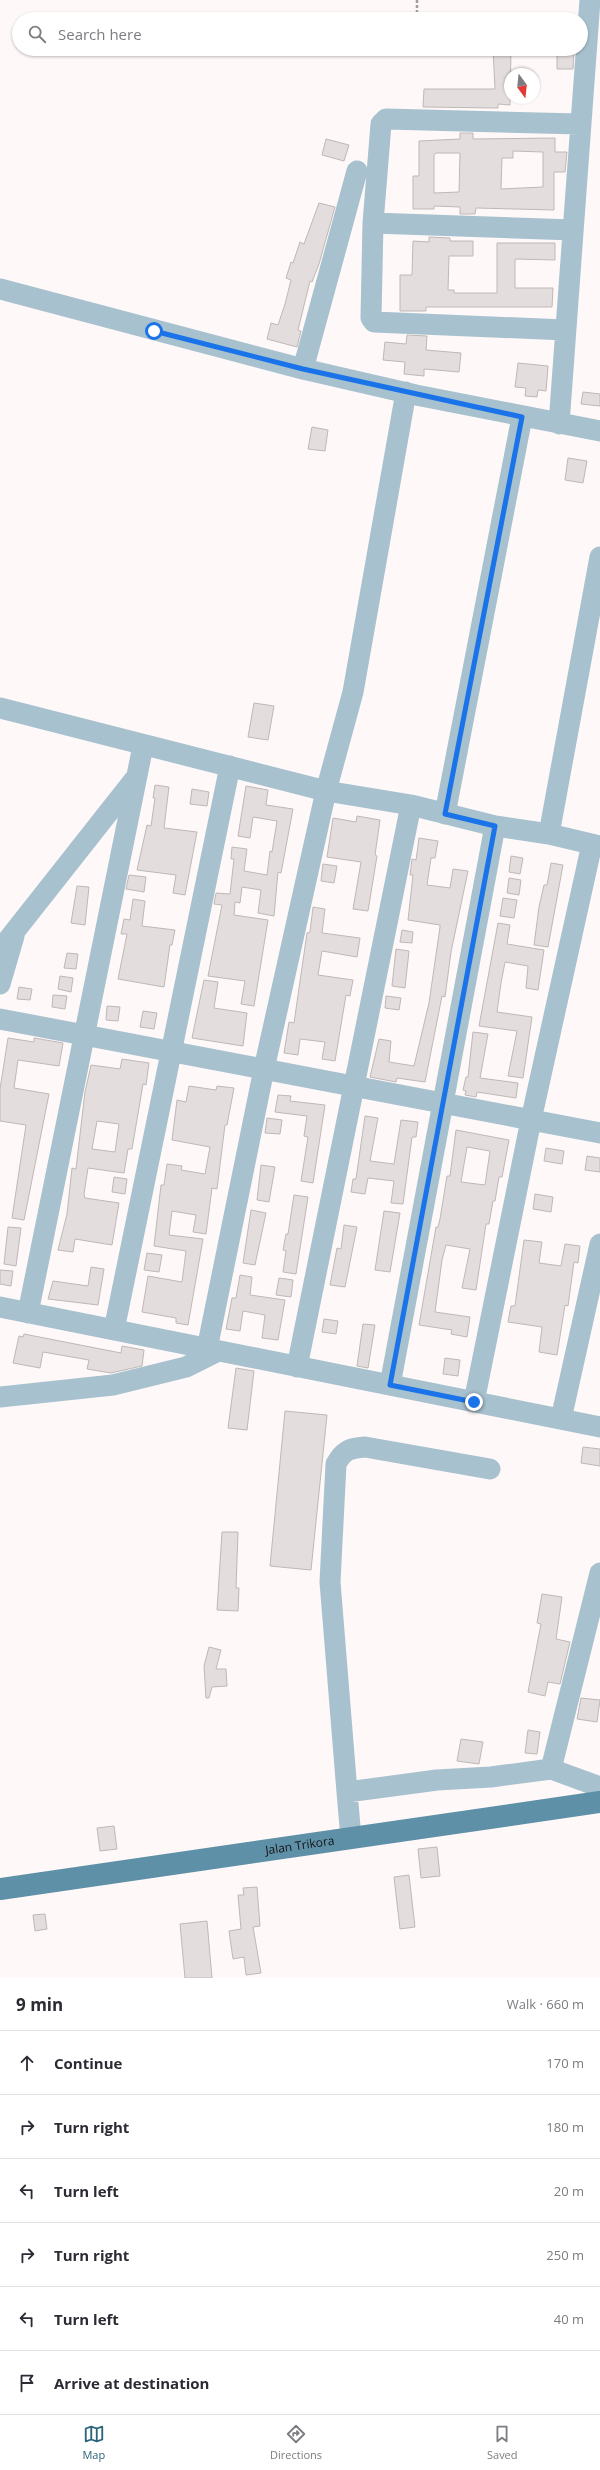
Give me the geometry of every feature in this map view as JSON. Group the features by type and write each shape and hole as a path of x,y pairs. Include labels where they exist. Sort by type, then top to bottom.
{"main road":[{"name":"Jalan Trikora","path":"0,1889 600,1802"}],"street":[{"path":"587,12 590,0"},
{"path":"559,424 580,124 583,56"},
{"path":"565,330 374,322 371,312 373,223 381,124 386,120 580,124"},
{"path":"303,369 357,171"},
{"path":"373,223 573,230"},
{"path":"0,289 303,369 522,417 600,431"},
{"path":"0,1396 113,1385 186,1367 212,1350 264,1069 326,791 353,692 406,392"},
{"path":"445,814 522,417"},
{"path":"549,834 600,557"},
{"path":"0,708 143,746 230,766 326,791 411,805 495,826 549,834 596,845 531,1120 474,1402"},
{"path":"28,1313 143,746"},
{"path":"114,1330 230,766"},
{"path":"0,950 137,776"},
{"path":"297,1367 411,805"},
{"path":"390,1385 495,826"},
{"path":"0,984 14,934"},
{"path":"0,1019 600,1133"},
{"path":"561,1419 600,1244"},
{"path":"0,1307 600,1427"},
{"path":"351,1838 330,1582 336,1464 342,1453 351,1447 364,1446 490,1469"},
{"path":"552,1769 600,1573"},
{"path":"347,1792 437,1780 491,1777 552,1769 600,1787"}],"path":[{"path":"417,0 417,12"}],"building":[{"path":"493,56 511,56 511,68 504,68 504,104 510,105 498,104 498,108 423,107 424,89 495,89"},
{"path":"557,56 574,56 573,69 557,69"},
{"path":"460,133 473,133 473,139 555,138 555,152 567,152 565,172 554,172 554,210 476,208 475,214 460,214 460,207 434,206 434,209 413,209 413,176 419,176 419,141 460,139","holes":["513,151 543,152 543,187 501,189 502,158 513,158","436,153 460,153 459,192 434,193 434,155"]},
{"path":"326,139 349,145 344,161 322,155"},
{"path":"319,203 335,207 319,264 312,282 310,281 298,330 301,331 297,347 267,339 271,323 278,325 291,280 286,278 291,262 293,263 300,242 304,244"},
{"path":"429,237 450,238 450,241 473,241 473,256 449,256 448,290 454,290 454,293 497,293 497,243 555,243 555,260 515,259 515,288 553,288 552,307 426,307 426,311 400,311 400,275 412,275 413,241 429,242"},
{"path":"407,335 427,336 426,350 461,353 459,372 424,369 424,376 404,374 405,362 383,360 385,342 406,344"},
{"path":"518,363 548,366 546,391 538,390 537,397 525,396 526,388 515,387"},
{"path":"583,392 600,394 600,406 581,404"},
{"path":"312,427 328,430 325,451 308,449"},
{"path":"568,458 587,461 583,483 565,480"},
{"path":"254,703 274,706 268,740 248,737"},
{"path":"155,785 169,787 164,828 197,832 185,895 173,893 176,875 137,870 147,825 151,826 155,798 153,798"},
{"path":"246,786 268,790 266,805 293,809 281,873 278,872 274,916 258,913 261,890 242,887 240,903 235,902 234,915 268,920 254,1006 241,1004 245,981 208,976 222,905 214,904 216,893 230,894 234,859 231,859 232,847 247,849 244,871 267,875 270,851 272,852 277,821 253,817 250,838 238,836"},
{"path":"192,789 209,792 207,806 190,804"},
{"path":"357,816 380,820 375,855 377,856 368,911 353,909 361,862 327,857 333,818 356,822"},
{"path":"419,838 438,841 435,858 431,858 427,885 450,888 453,869 468,871 451,952 445,997 442,996 425,1082 397,1078 396,1082 370,1077 379,1039 391,1041 389,1062 414,1066 429,1003 440,927 440,925 408,920 413,875 410,875 412,859 416,860"},
{"path":"511,856 523,858 520,874 509,872"},
{"path":"551,863 563,865 548,947 534,945 539,907 544,885 547,885"},
{"path":"323,864 337,866 334,883 321,881"},
{"path":"129,875 146,877 144,892 126,889"},
{"path":"509,878 521,880 519,895 507,893"},
{"path":"77,886 89,887 85,925 71,923"},
{"path":"503,898 517,900 514,918 500,916"},
{"path":"133,899 145,901 142,926 175,930 172,945 170,945 164,987 118,979 127,934 121,934 124,919 130,920"},
{"path":"313,907 325,909 322,933 360,938 357,957 322,951 318,975 353,980 350,996 346,995 335,1061 322,1059 325,1042 300,1039 298,1055 284,1053 289,1022 294,1023 307,933 310,932"},
{"path":"498,923 510,925 507,944 544,950 538,990 526,988 528,966 505,962 501,983 497,1012 532,1017 523,1078 508,1076 517,1031 479,1026"},
{"path":"402,930 413,932 412,943 400,942"},
{"path":"396,949 409,951 405,988 392,986"},
{"path":"67,953 78,954 76,969 64,968"},
{"path":"60,976 73,978 71,992 58,989"},
{"path":"204,980 218,982 214,1008 247,1013 243,1046 192,1038"},
{"path":"19,987 32,989 30,1000 17,999"},
{"path":"53,995 67,996 65,1009 52,1007"},
{"path":"386,996 401,998 399,1010 385,1008"},
{"path":"107,1006 120,1007 118,1021 106,1020"},
{"path":"143,1011 157,1013 154,1029 140,1027"},
{"path":"473,1032 488,1034 480,1078 518,1083 516,1098 477,1092 476,1097 465,1095 466,1091 463,1090 466,1077 468,1077"},
{"path":"8,1038 34,1042 34,1038 63,1043 59,1066 18,1060 14,1088 49,1094 24,1220 12,1218 26,1125 0,1121 0,1089"},
{"path":"122,1059 149,1063 146,1085 143,1084 132,1149 128,1149 124,1173 88,1168 84,1194 85,1198 119,1203 112,1245 75,1239 73,1252 58,1250 67,1214 72,1168 76,1169 85,1092 91,1065 120,1069","holes":["97,1121 119,1124 115,1152 92,1149"]},
{"path":"189,1086 216,1090 217,1086 234,1088 227,1125 225,1125 217,1189 212,1188 206,1234 193,1232 196,1215 172,1211 169,1235 203,1239 188,1325 176,1323 176,1318 142,1312 148,1276 182,1282 186,1251 154,1246 161,1185 164,1185 167,1164 182,1166 181,1170 205,1174 210,1147 172,1140 177,1100 186,1102"},
{"path":"278,1095 291,1096 290,1101 325,1105 313,1183 301,1181 308,1137 304,1136 307,1116 275,1112"},
{"path":"365,1116 378,1118 370,1161 394,1164 401,1120 418,1122 416,1137 412,1137 403,1204 391,1203 394,1181 368,1178 365,1194 351,1192 353,1179 356,1179"},
{"path":"267,1118 282,1120 280,1134 265,1133"},
{"path":"456,1130 509,1140 502,1177 499,1177 489,1224 486,1224 476,1290 462,1288 470,1249 446,1245 442,1260 435,1312 470,1317 467,1337 451,1334 452,1330 419,1325 436,1227 438,1227 440,1219 447,1176 450,1176","holes":["467,1147 490,1151 485,1185 461,1182"]},
{"path":"546,1148 564,1151 562,1164 544,1161"},
{"path":"587,1156 600,1158 600,1172 585,1170"},
{"path":"261,1165 275,1167 269,1202 257,1200"},
{"path":"114,1177 127,1179 125,1194 112,1192"},
{"path":"535,1194 553,1197 551,1212 533,1209"},
{"path":"294,1195 308,1197 296,1274 283,1272 286,1251 283,1250 286,1234 288,1234"},
{"path":"251,1210 266,1213 255,1265 243,1263"},
{"path":"384,1211 400,1213 390,1272 375,1270"},
{"path":"344,1225 357,1227 345,1287 330,1285 337,1248 341,1249"},
{"path":"8,1227 21,1228 16,1266 4,1264"},
{"path":"524,1240 542,1242 539,1263 561,1266 565,1244 580,1246 578,1263 574,1262 568,1306 565,1305 557,1355 539,1352 542,1327 508,1322 511,1306 515,1306"},
{"path":"147,1253 162,1255 159,1272 144,1270"},
{"path":"91,1267 104,1269 98,1305 48,1299 53,1281 88,1286"},
{"path":"0,1270 13,1271 11,1286 0,1284"},
{"path":"240,1275 252,1277 250,1295 285,1300 278,1340 262,1338 265,1315 243,1311 240,1331 226,1329 232,1298 236,1298"},
{"path":"279,1278 293,1280 291,1297 276,1295"},
{"path":"324,1319 338,1321 336,1334 322,1332"},
{"path":"363,1324 375,1325 368,1368 357,1366"},
{"path":"24,1334 121,1353 122,1346 144,1350 142,1366 111,1373 87,1369 89,1360 43,1352 40,1368 13,1363 19,1336 23,1337"},
{"path":"445,1358 460,1360 458,1376 443,1374"},
{"path":"236,1368 254,1371 247,1430 228,1428"},
{"path":"285,1411 327,1415 311,1570 270,1566"},
{"path":"583,1447 600,1449 600,1466 581,1463"},
{"path":"222,1532 238,1532 236,1588 239,1588 238,1611 217,1610"},
{"path":"542,1594 562,1597 556,1639 570,1642 560,1684 548,1682 545,1696 528,1692 541,1624 537,1623"},
{"path":"209,1647 221,1650 216,1669 226,1669 227,1686 212,1687 209,1698 206,1698 204,1666"},
{"path":"581,1698 600,1700 597,1722 577,1719"},
{"path":"528,1730 540,1732 537,1754 525,1753"},
{"path":"461,1739 483,1742 479,1764 457,1761"},
{"path":"114,1826 117,1849 100,1851 97,1828"},
{"path":"437,1847 440,1876 421,1878 418,1849"},
{"path":"409,1875 415,1927 400,1929 394,1877"},
{"path":"257,1887 260,1926 253,1927 261,1973 246,1975 244,1957 233,1959 229,1931 241,1929 238,1895 244,1895 243,1888"},
{"path":"45,1914 47,1929 35,1931 33,1915"},
{"path":"207,1921 212,1978 185,1978 180,1924"}],"route":[{"path":"154,331 303,369 416,395 522,417 445,814 495,826 390,1385 474,1402"}]}
